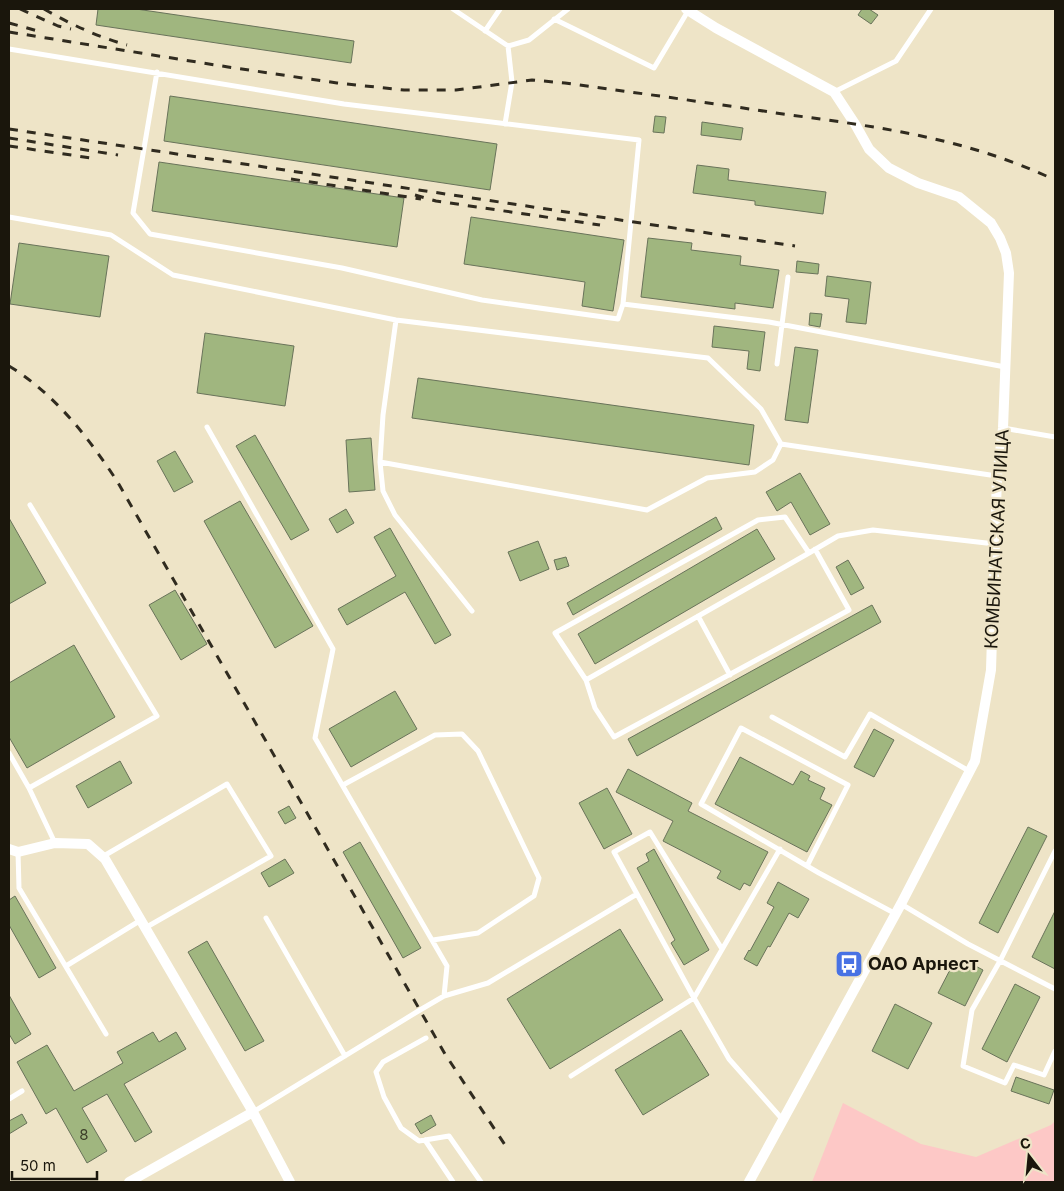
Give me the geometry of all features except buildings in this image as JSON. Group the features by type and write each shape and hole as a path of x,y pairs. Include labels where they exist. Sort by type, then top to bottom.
{"street":[{"name":"КОМБИНАТСКАЯ УЛИЦА","path":"687,9 716,28 834,92 869,149 889,168 918,183 959,197 991,223 1006,253 1008,273 1003,428 997,476 991,670 975,762 896,914 749,1182"},
{"path":"13,850 55,843 88,844 105,859 253,1112 290,1182"},
{"path":"129,1182 253,1112"}],"lane":[{"path":"453,9 508,46 529,40 568,9"},
{"path":"485,31 500,9"},
{"path":"554,19 654,68 687,9"},
{"path":"834,92 896,61 931,9"},
{"path":"505,124 512,82 508,46"},
{"path":"9,49 157,72 344,104 638,140 623,304 618,319 482,300 342,268 150,234 133,213 157,72"},
{"path":"9,217 111,235 173,275 396,320 708,358 762,410 781,444"},
{"path":"777,364 788,277"},
{"path":"623,304 783,324 1005,367"},
{"path":"396,320 383,415 380,462 383,492 395,515 472,611"},
{"path":"207,427 333,650 315,738 448,966 444,996"},
{"path":"1003,428 1055,437"},
{"path":"380,462 647,510 707,478 755,472 773,460 781,444"},
{"path":"781,444 997,476"},
{"path":"29,788 157,716 30,505"},
{"path":"809,553 785,517 758,520 555,633 586,680 594,708 614,737 849,610 815,549"},
{"path":"586,680 838,536 873,530 995,544"},
{"path":"698,616 730,676"},
{"path":"772,717 844,757 870,714 970,772"},
{"path":"807,866 848,785 741,728 701,804 807,866 896,914"},
{"path":"343,785 435,735 462,734 478,751 539,878 534,896 478,933 433,940"},
{"path":"9,753 29,788 55,843"},
{"path":"66,966 271,856 228,784 102,856"},
{"path":"722,949 650,832 614,852 694,998 730,1059 783,1120"},
{"path":"13,850 19,888 106,1034"},
{"path":"571,1076 694,998 780,850"},
{"path":"1055,851 1000,961 972,1010 963,1066 1005,1083 1014,1065 1044,1075 1053,1064 1055,1051"},
{"path":"253,1112 444,996 488,983 637,894"},
{"path":"901,904 968,944 1055,989"},
{"path":"266,918 345,1056"},
{"path":"426,1038 383,1062 376,1072 384,1097 401,1128 418,1141 449,1136 481,1182"},
{"path":"9,1099 22,1091"},
{"path":"426,1140 453,1182"}],"shaded area":[{"path":"843,1103 921,1144 976,1157 1051,1125 1055,1121 1055,1182 812,1182"}],"railway":[{"path":"20,9 58,26 71,29"},
{"path":"44,9 84,30 127,45"},
{"path":"9,23 38,31"},
{"path":"9,32 228,67 337,83 404,90 456,90 532,80 674,98 854,124 922,136 989,154 1055,180"},
{"path":"9,129 795,246"},
{"path":"9,138 118,155"},
{"path":"9,146 98,159"},
{"path":"291,179 421,199"},
{"path":"415,195 436,201 600,225"},
{"path":"9,366 26,377 56,403 94,448 117,481 445,1054 509,1151"}],"place":[{"name":"ОАО Арнест","path":"849,964"}]}
